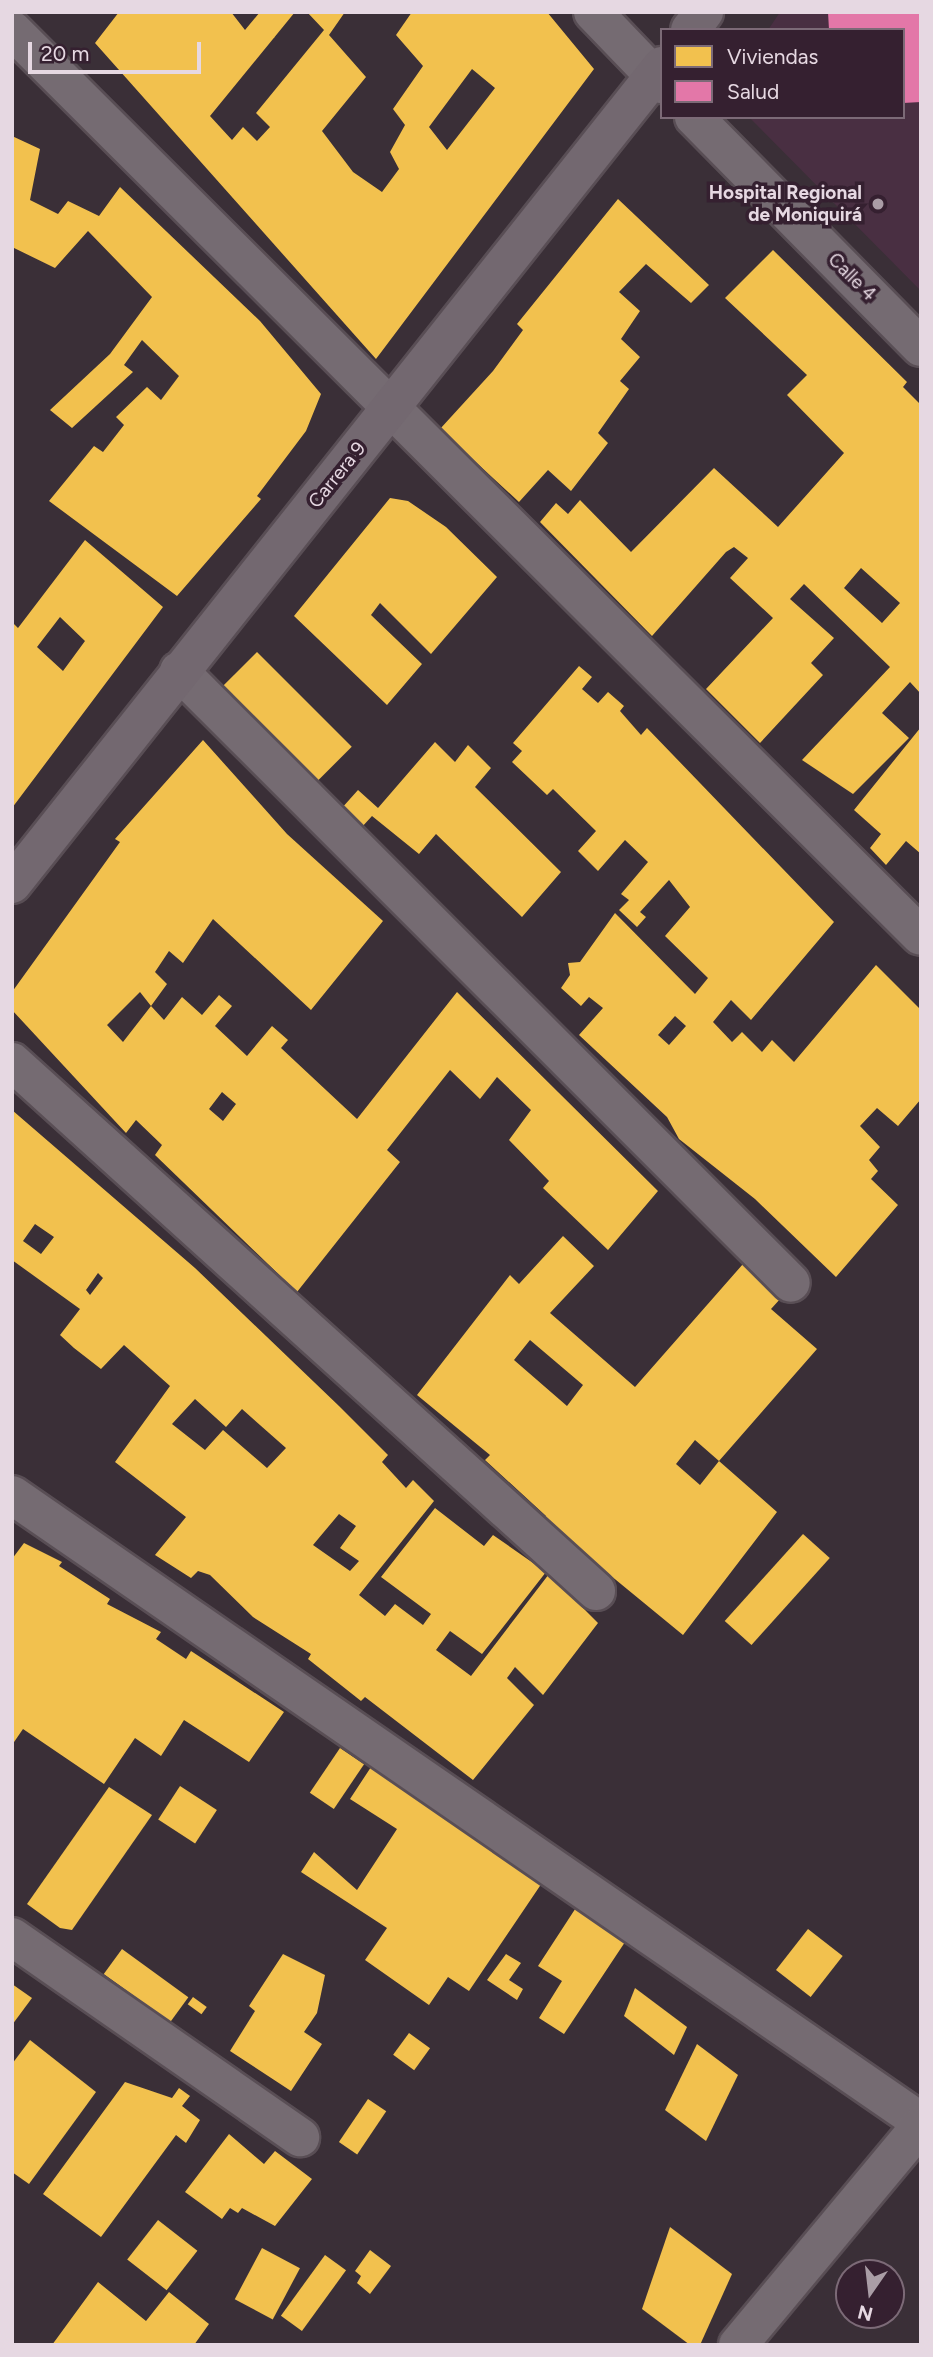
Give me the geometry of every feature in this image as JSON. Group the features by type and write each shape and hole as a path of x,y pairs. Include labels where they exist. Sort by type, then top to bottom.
{"main road":[{"path":"692,28 704,12"},
{"name":"Carrera 9","path":"12,884 179,671 659,76"}],"street":[{"path":"593,12 659,76"},
{"path":"12,30 390,410 921,936"},
{"name":"Calle 4","path":"696,119 921,346"},
{"path":"179,671 791,1283"},
{"path":"12,1062 596,1591"},
{"path":"12,1495 921,2124 738,2345"},
{"path":"12,1937 300,2137"}],"shaded area":[{"name":"Hospital Regional de Moniquirá","path":"780,12 921,12 921,291 751,119 905,119 905,28 769,28"}],"building: Viviendas":[{"path":"119,12 231,12 245,30 260,12 295,12 210,116 232,140 243,127 257,141 270,127 256,113 324,30 307,12 345,12 329,35 366,77 322,131 353,172 382,192 399,169 390,152 405,125 393,109 423,66 396,35 412,12 547,12 594,69 376,359 95,43","holes":["472,69 495,88 447,150 429,127"]},
{"path":"12,136 40,149 30,200 58,214 68,201 99,216 120,187 260,321 321,394 306,431 257,496 261,499 177,596 49,501 94,446 103,452 124,425 116,417 147,387 161,400 179,376 142,340 124,365 133,372 72,428 50,410 110,354 152,297 88,231 55,268 12,247"},
{"path":"618,199 709,285 691,303 646,264 619,292 640,311 621,339 640,357 620,381 629,389 598,433 608,443 571,491 548,470 519,502 440,429 493,371 523,330 517,324"},
{"path":"773,250 907,382 903,387 921,405 921,694 910,682 882,713 909,738 853,794 802,760 890,667 804,584 790,599 834,638 811,663 823,675 760,743 706,689 773,618 730,578 748,558 734,547 726,552 652,636 540,522 556,503 568,514 580,500 631,552 714,468 778,527 844,453 787,395 807,375 725,298","holes":["861,568 900,603 882,623 844,588"]},
{"path":"390,498 408,501 446,527 497,577 431,654 380,603 371,615 422,664 387,705 294,616"},
{"path":"85,540 163,607 12,808 12,622 18,628","holes":["60,617 85,641 63,671 37,647"]},
{"path":"257,652 352,747 307,791 212,697"},
{"path":"579,666 592,677 582,689 598,703 608,692 624,706 620,711 641,735 647,728 834,922 751,1020 731,1000 713,1022 732,1042 742,1032 762,1052 772,1040 794,1062 876,965 921,1010 921,1099 898,1126 877,1108 860,1126 880,1147 869,1160 878,1171 871,1179 898,1205 836,1277 755,1199 679,1139 667,1117 579,1035 603,1008 589,997 581,1006 561,988 570,975 568,963 580,962 615,913 695,994 708,978 665,936 690,907 669,880 640,912 646,917 637,927 619,910 629,900 621,894 648,862 625,840 598,871 578,851 596,831 553,789 547,795 512,762 522,751 513,743","holes":["675,1016 686,1026 669,1045 658,1035"]},
{"path":"921,727 921,854 906,841 886,865 870,848 881,834 854,810"},
{"path":"203,740 287,834 383,921 311,1010 213,919 183,963 169,951 155,972 167,984 151,1006 164,1020 182,997 202,1015 219,995 232,1006 215,1026 247,1056 272,1026 288,1040 281,1048 357,1119 457,992 658,1191 608,1250 543,1188 549,1181 509,1140 531,1110 497,1077 480,1099 450,1070 387,1150 400,1162 297,1292 155,1155 162,1145 136,1120 126,1133 12,1010 12,992 120,842 115,839","holes":["140,992 151,1006 123,1042 107,1025","222,1092 236,1104 223,1121 209,1109"]},
{"path":"435,742 455,762 468,745 491,768 475,787 561,872 522,917 436,834 419,854 372,816 361,828 341,809 358,790 378,808"},
{"path":"12,1110 195,1268 339,1406 388,1455 382,1462 406,1488 413,1480 434,1501 359,1595 385,1616 395,1604 423,1625 431,1614 381,1577 435,1508 484,1546 493,1535 546,1572 482,1654 450,1631 436,1650 471,1676 549,1574 598,1623 543,1695 515,1667 507,1678 534,1705 473,1780 365,1697 361,1701 308,1659 311,1654 253,1617 210,1575 198,1571 191,1578 155,1555 186,1517 115,1462 170,1386 124,1345 101,1369 74,1348 60,1335 80,1309 12,1260","holes":["35,1224 54,1237 41,1254 23,1241","98,1273 103,1278 90,1295 86,1290","195,1399 226,1427 242,1409 286,1448 267,1468 223,1430 205,1450 172,1424","339,1514 356,1526 340,1548 359,1561 350,1571 313,1545"]},
{"path":"563,1236 594,1266 550,1313 635,1387 743,1264 781,1298 771,1309 817,1349 719,1461 777,1512 683,1635 543,1520 546,1516 485,1460 490,1455 417,1395 510,1275 519,1284","holes":["530,1340 583,1385 567,1406 514,1360","695,1440 719,1461 700,1485 676,1464"]},
{"path":"803,1534 830,1558 751,1645 725,1621"},
{"path":"24,1543 62,1562 59,1566 110,1599 107,1604 161,1632 156,1639 186,1659 191,1651 284,1712 249,1762 184,1720 161,1756 135,1738 104,1784 23,1729 12,1745 12,1559"},
{"path":"340,1748 364,1764 334,1809 310,1793"},
{"path":"373,1764 546,1877 469,1991 448,1977 429,2005 365,1960 387,1928 301,1872 314,1852 357,1890 397,1829 350,1799"},
{"path":"180,1786 217,1810 195,1844 158,1820"},
{"path":"109,1787 152,1815 72,1930 60,1928 27,1904"},
{"path":"581,1900 631,1933 564,2034 539,2018 562,1981 538,1966"},
{"path":"808,1929 843,1956 811,1997 776,1970"},
{"path":"122,1949 188,1997 170,2022 104,1974"},
{"path":"283,1954 325,1975 317,2013 304,2032 322,2044 291,2091 230,2051 255,2011 249,2006"},
{"path":"506,1954 521,1963 509,1980 523,1989 517,2000 487,1980"},
{"path":"12,1984 32,1998 12,2025"},
{"path":"635,1988 687,2027 674,2055 624,2016"},
{"path":"193,1997 207,2007 201,2014 188,2004"},
{"path":"409,2033 430,2048 414,2070 393,2055"},
{"path":"30,2040 96,2092 29,2184 12,2172 12,2064"},
{"path":"697,2044 738,2075 706,2141 665,2110"},
{"path":"125,2082 172,2098 179,2088 190,2096 182,2106 200,2120 186,2143 176,2135 101,2237 43,2194"},
{"path":"368,2099 386,2111 357,2154 339,2142"},
{"path":"229,2134 264,2164 275,2151 312,2179 275,2226 242,2208 238,2213 230,2208 222,2219 185,2192"},
{"path":"158,2220 197,2251 167,2290 127,2259"},
{"path":"670,2227 732,2274 700,2345 690,2345 642,2309"},
{"path":"262,2248 300,2268 273,2319 235,2299"},
{"path":"370,2250 391,2266 370,2294 357,2283 361,2276 355,2271"},
{"path":"325,2255 346,2270 302,2331 281,2316"},
{"path":"98,2282 146,2321 169,2292 209,2324 194,2345 52,2345"}],"building: Salud":[{"path":"828,12 921,12 921,102 905,103 905,28 829,28"}],"place":[{"name":"Hospital Regional de Moniquirá","path":"878,204"}]}
